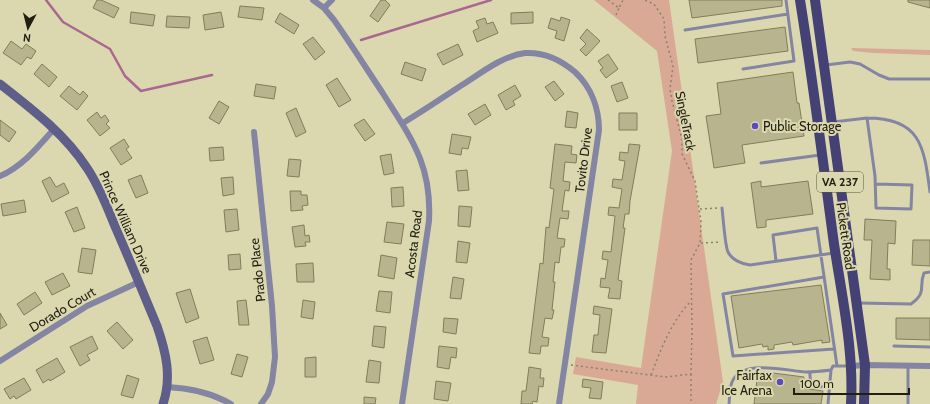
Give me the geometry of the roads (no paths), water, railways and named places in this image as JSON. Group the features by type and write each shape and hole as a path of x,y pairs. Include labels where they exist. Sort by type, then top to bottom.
{"main road":[{"name":"Pickett Road","path":"800,0 851,366 851,404"},
{"name":"Pickett Road","path":"815,0 865,365 864,404"}],"street":[{"name":"Acosta Road","path":"313,0 324,8 346,37 403,123 417,149 424,168 428,188 430,210 429,221 402,404"},
{"path":"324,8 332,0"},
{"name":"Tovito Drive","path":"403,123 484,71 518,54 536,53 552,57 571,68 586,85 596,106 599,130 559,404"},
{"name":"Prince William Drive","path":"0,84 26,104 54,129 79,157 95,180 139,282 164,347 168,372 167,387 163,404"},
{"path":"0,176 15,168 42,143 54,129"},
{"name":"Prado Place","path":"254,132 272,306 275,357 272,382 268,394 261,404"},
{"name":"Dorado Court","path":"0,361 86,306 139,282"},
{"path":"851,366 930,366"},
{"path":"167,387 190,389 211,395 231,404"}],"lane":[{"path":"743,69 794,62 786,0"},
{"path":"685,30 788,14"},
{"path":"824,66 850,62 860,64 889,79 930,79"},
{"path":"832,122 867,118 884,118 904,126 914,134 923,151 930,192"},
{"path":"867,118 876,184 876,208 911,209 912,185 876,184"},
{"path":"761,163 822,154"},
{"path":"722,208 728,252 742,264 750,265 836,252"},
{"path":"776,261 773,235 816,228 837,366"},
{"path":"856,303 911,304 920,296 924,273 930,272"},
{"path":"824,278 723,294 733,356 834,349"},
{"path":"894,346 930,347"},
{"path":"908,365 908,404"},
{"path":"828,404 831,370 833,366 851,366"},
{"path":"729,404 732,380 737,374 748,370 760,367 810,372 831,370"},
{"path":"810,372 810,379 814,386 830,386"}],"waterway":[{"path":"46,0 63,22 110,49 125,76 141,91 212,75"},
{"path":"361,40 491,0"}],"place":[{"name":"Public Storage","path":"755,126"},
{"name":"Fairfax Ice Arena","path":"780,382"}]}
